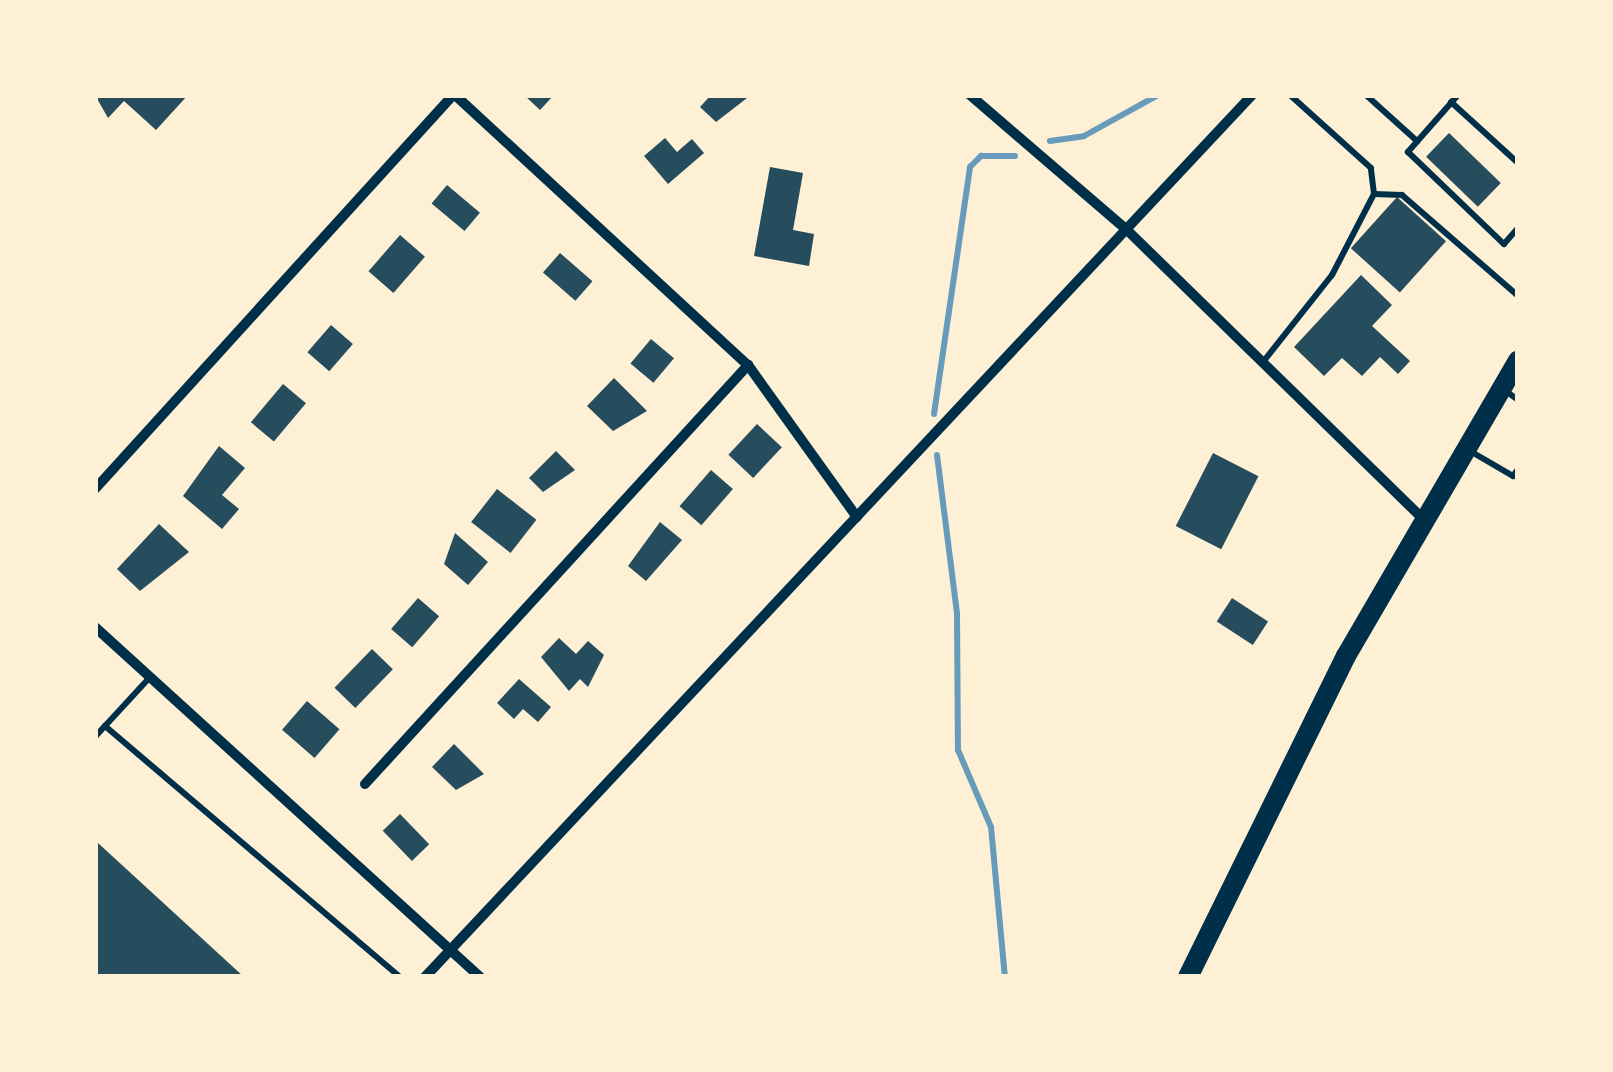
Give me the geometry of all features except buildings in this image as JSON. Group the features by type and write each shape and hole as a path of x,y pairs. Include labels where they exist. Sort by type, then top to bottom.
{"main road":[{"path":"1188,977 1423,519 1465,448 1510,394 1518,360"}],"street":[{"path":"95,489 454,95 748,365 857,517"},
{"path":"970,95 1128,231 1423,519"},
{"path":"425,977 453,952 1252,95"},
{"path":"365,784 748,365"},
{"path":"95,627 480,977"}],"lane":[{"path":"1263,363 1332,275 1374,194 1372,168 1290,95"},
{"path":"1366,95 1417,141"},
{"path":"1518,163 1454,98 1408,152 1504,244 1518,228"},
{"path":"1374,194 1402,195 1518,296"},
{"path":"1465,448 1515,479 1518,468"},
{"path":"95,737 150,677"},
{"path":"105,726 400,977"}],"waterway":[{"path":"1050,141 1084,136 1158,95"},
{"path":"934,414 970,167 981,156 1015,156"},
{"path":"937,455 957,614 958,750 991,827 1005,977"}]}
